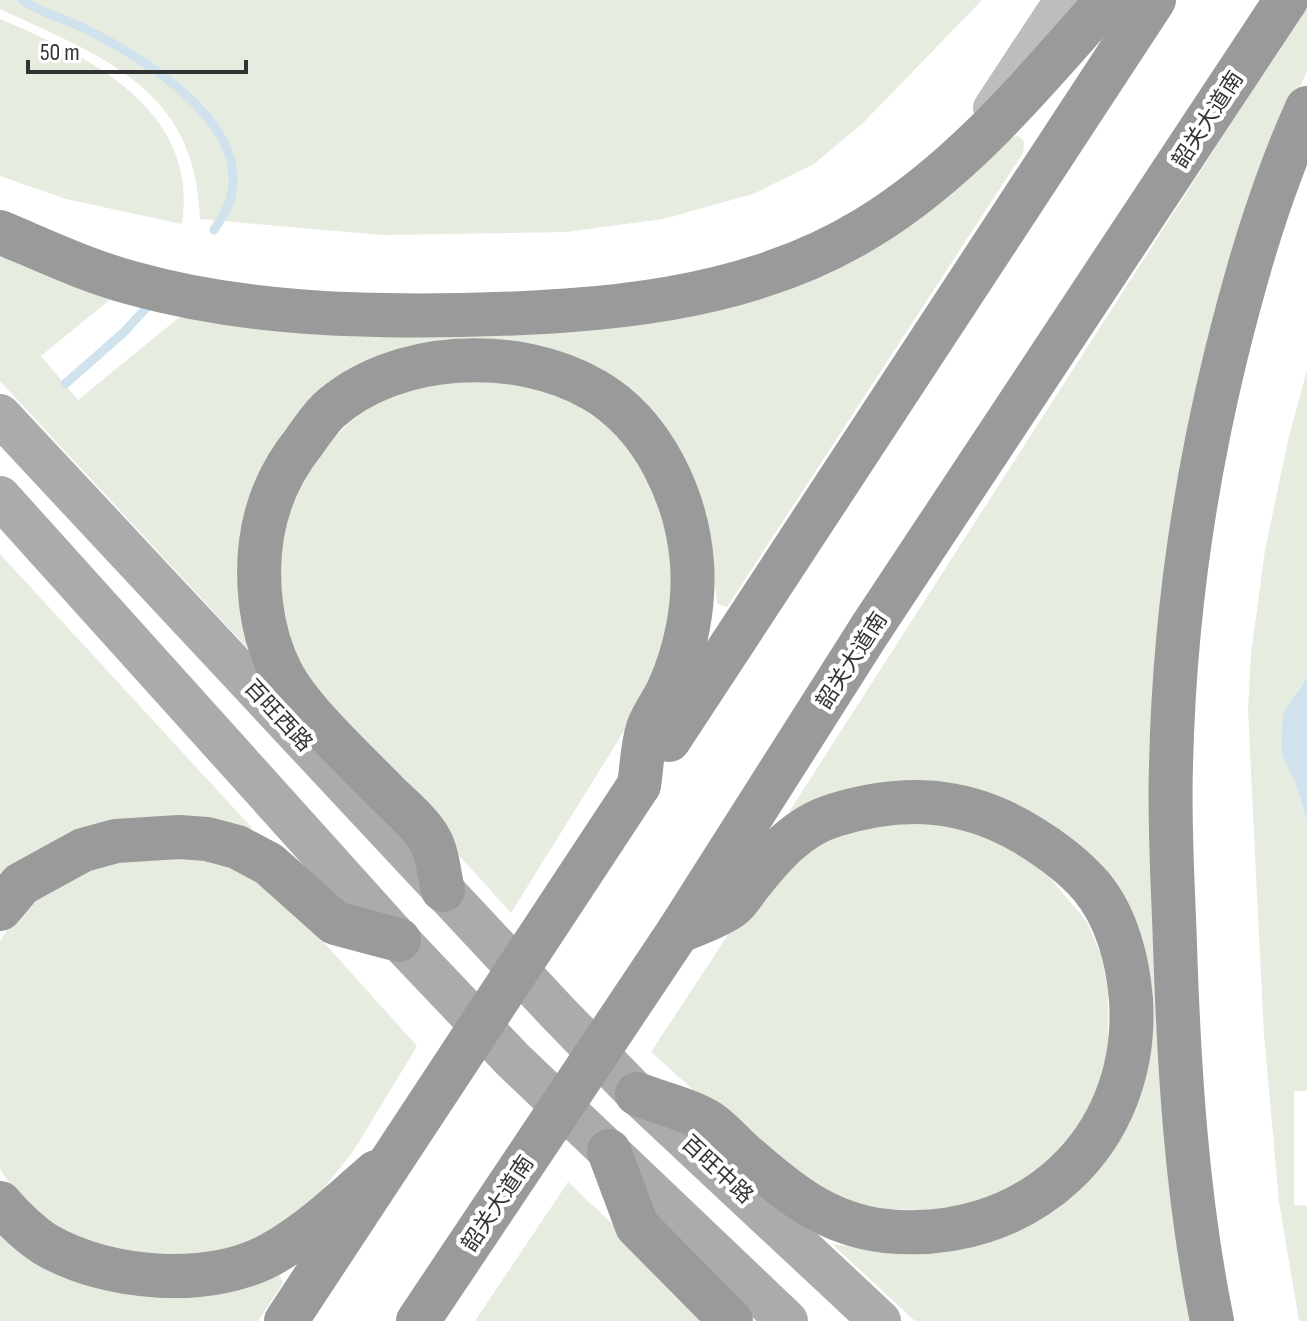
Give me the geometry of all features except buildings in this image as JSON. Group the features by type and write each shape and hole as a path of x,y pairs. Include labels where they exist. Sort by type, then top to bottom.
{"highway":[{"path":"0,232 69,262 131,283 240,305 407,317 578,311 648,302 727,285 800,262 867,229 957,160 1049,67 1107,0"},
{"path":"286,1321 1154,0"},
{"name":"韶关大道南","path":"420,1319 678,932 871,628 1286,0"},
{"path":"1212,1321 1191,1168 1177,987 1171,766 1178,633 1194,503 1243,284 1266,212 1304,118"},
{"path":"443,890 430,840 302,702 281,673 266,633 258,568 261,532 271,495 292,456 327,412 361,388 411,367 458,360 507,362 554,373 595,390 627,417 652,447 668,471 680,502 692,562 688,625 681,660 648,728 639,785"},
{"path":"637,1094 709,1122 789,1194 852,1224 884,1231 918,1233 989,1220 1032,1201 1067,1174 1084,1156 1117,1094 1126,1067 1131,1038 1131,1008 1126,961 1119,939 1093,889 1068,862 1009,823 944,802 905,800 835,815 813,823 770,859 732,907 678,932"},
{"path":"0,909 21,884 83,850 116,841 179,837 207,839 237,847 269,864 335,923 399,940"},
{"path":"609,1151 637,1226 731,1321"},
{"path":"0,1203 17,1222 46,1244 86,1261 128,1272 194,1276 229,1270 274,1253 314,1226 393,1157"}],"main road":[{"name":"百旺西路","path":"0,415 559,1014"},
{"path":"0,497 399,940 513,1060 787,1321"},
{"name":"百旺中路","path":"559,1014 637,1094 880,1321"}],"street":[{"path":"957,160 1063,0"}],"shaded area":[{"path":"0,0 982,0 863,123 814,164 753,194 663,219 566,232 382,235 200,219 194,174 181,137 162,107 137,82 107,62 0,9"},
{"path":"1307,5 1307,71 1295,99 1178,500 1194,1321 915,1321 832,1244 877,1250 952,1245 1135,1093 1082,851 826,798 789,812"},
{"path":"0,19 68,50 101,70 131,92 155,118 173,149 183,184 182,224 66,199 0,176"},
{"path":"1016,136 1024,142 1023,153 727,607 717,604 710,537 701,500 560,355 320,397 251,652 0,381 0,253 113,297 41,356 78,400 182,315 648,320"},
{"path":"1307,370 1307,677 1298,689 1282,756 1295,782 1307,821 1307,1091 1294,1091 1294,1205 1307,1206 1307,1321 1299,1321 1279,1202 1264,1034 1248,711 1251,654 1265,550 1289,436"},
{"path":"506,380 541,390 578,406 601,421 626,444 665,511 672,552 672,621 652,686 511,913 296,674 288,644 280,587 283,533 291,506 303,480 340,431 375,404 414,385"},
{"path":"0,554 252,828 246,834 0,883"},
{"path":"932,822 994,837 1045,872 1087,922 1101,955 1108,989 1108,1051 1094,1100 1081,1123 1036,1176 953,1211 857,1208 767,1156 651,1052 747,906 815,844 867,827"},
{"path":"204,858 265,877 417,1046 354,1150 306,1211 265,1237 187,1259 111,1249 75,1237 41,1214 14,1191 0,1169 0,941 12,922 57,879 131,859"},
{"path":"568,1182 715,1321 475,1321"},
{"path":"0,1234 66,1275 108,1291 169,1291 278,1272 283,1283 258,1321 0,1321"}],"water":[{"path":"1307,677 1307,821 1295,782 1282,756 1282,734 1283,713"}],"waterway":[{"path":"22,0 84,28 134,56 188,97 210,121 226,146 233,174 229,203 214,230"},
{"path":"65,384 123,333 150,304"}]}
